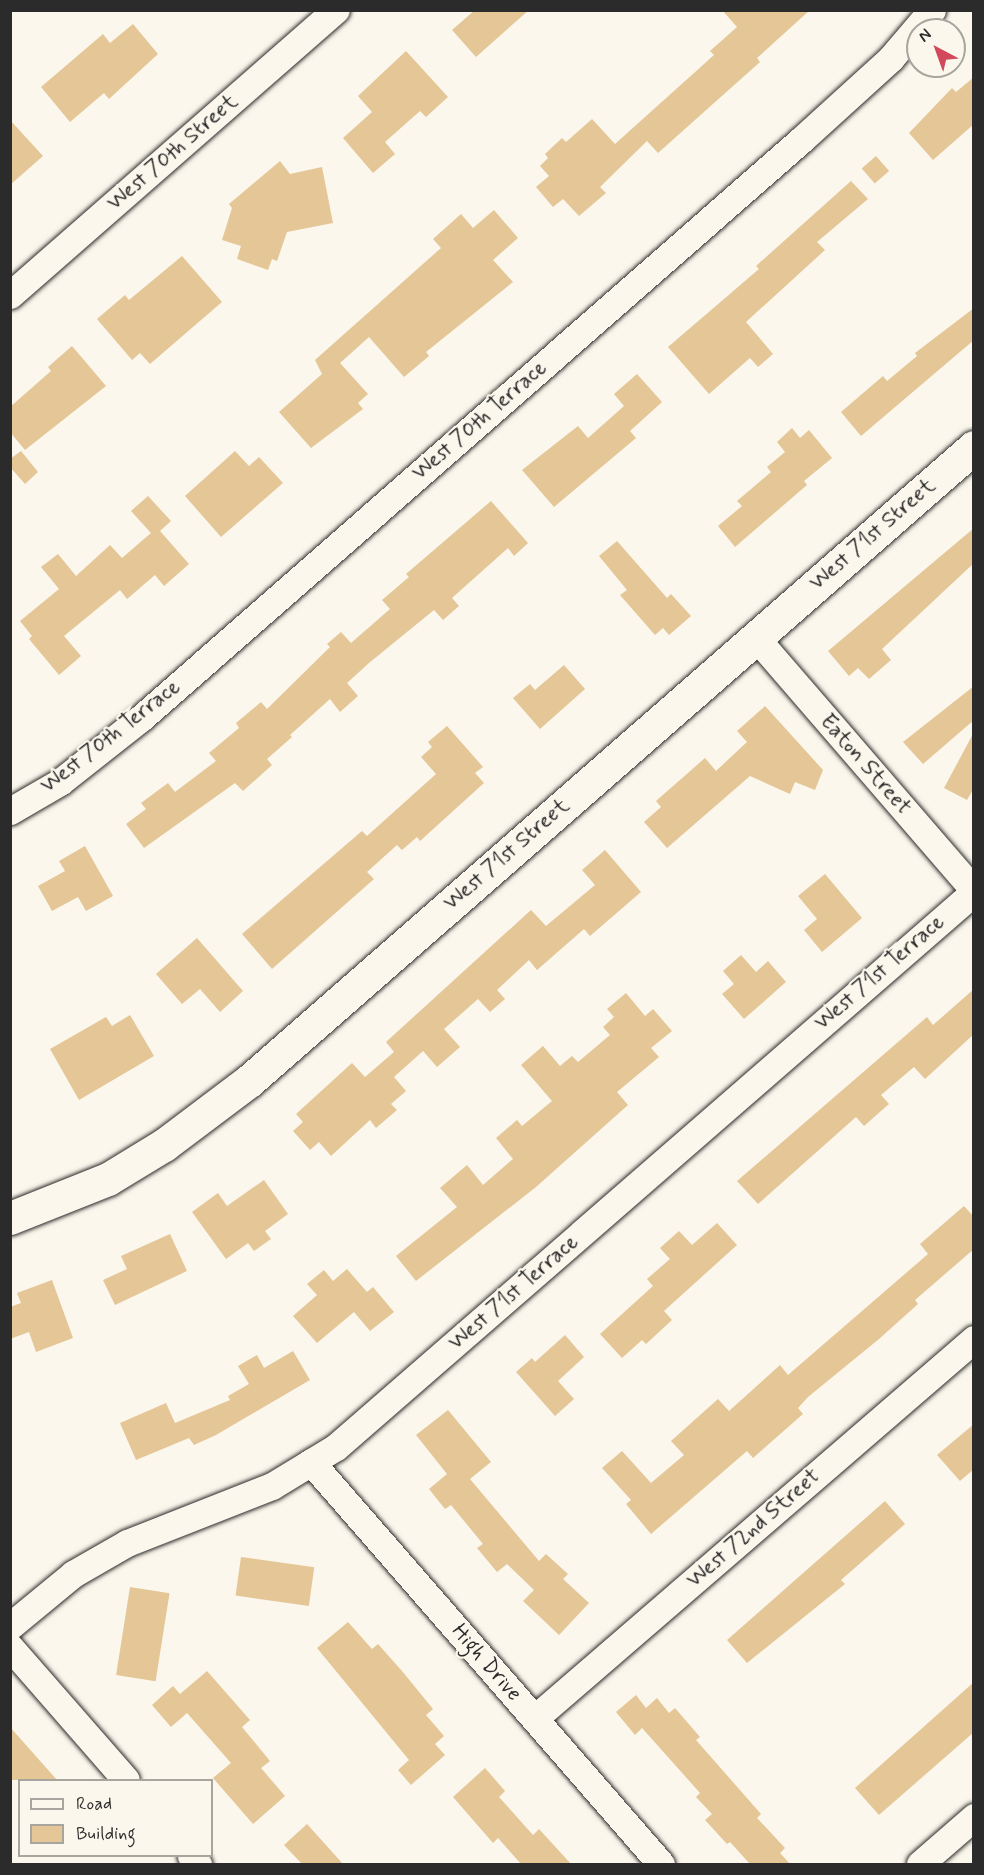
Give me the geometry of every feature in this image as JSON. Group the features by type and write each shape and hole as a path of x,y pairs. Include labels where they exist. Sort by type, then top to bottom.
{"street":[{"name":"West 70th Street","path":"10,295 336,10"},
{"name":"West 70th Terrace","path":"10,811 60,782 150,710 809,132 891,58 932,10"},
{"name":"West 71st Street","path":"10,1218 108,1179 204,1117 757,639 974,447"},
{"name":"Eaton Street","path":"757,639 974,891"},
{"name":"West 71st Terrace","path":"10,1626 73,1574 127,1543 272,1486 361,1428 974,891"},
{"name":"West 72nd Street","path":"535,1719 974,1339"},
{"name":"High Drive","path":"311,1462 661,1864"},
{"path":"10,1647 125,1779"},
{"path":"920,1864 974,1817"}],"building":[{"path":"475,10 529,10 476,57 452,30"},
{"path":"722,10 810,10 757,58 760,62 658,153 647,141 600,187 606,193 579,216 563,199 553,207 536,187 549,176 540,166 548,158 545,154 562,138 566,142 592,119 615,144 714,55 710,51 737,27"},
{"path":"133,24 158,54 109,99 104,93 70,122 41,87 103,34 110,43"},
{"path":"406,51 448,97 426,117 420,111 385,142 395,154 373,173 343,138 372,112 358,96"},
{"path":"974,77 974,124 933,160 909,133 952,88 956,92"},
{"path":"10,120 43,156 10,185"},
{"path":"876,156 889,171 875,184 862,168"},
{"path":"280,161 290,174 322,167 333,223 287,232 277,261 272,259 268,270 237,259 241,246 222,240 232,208 229,204"},
{"path":"851,181 868,199 817,242 825,250 746,322 773,354 758,367 750,358 709,394 668,347 759,269 756,266"},
{"path":"494,210 518,238 493,260 513,282 426,352 429,356 404,377 369,337 340,363 368,394 358,403 363,409 311,448 279,412 322,374 315,360 441,248 433,239 461,214 473,228"},
{"path":"182,256 222,302 150,364 140,353 132,360 97,319 125,295 129,300"},
{"path":"974,308 974,340 861,436 841,412 883,376 887,381 917,356 915,353"},
{"path":"72,346 106,386 25,450 10,432 10,407 51,371 48,367"},
{"path":"637,374 662,402 630,431 636,438 554,507 522,470 578,426 588,438 624,406 614,394"},
{"path":"792,428 800,438 809,430 832,458 804,481 807,485 735,547 718,526 742,506 737,501 771,472 767,467 785,452 777,442"},
{"path":"21,451 38,472 25,484 10,467 10,459"},
{"path":"235,451 249,466 259,457 283,483 221,537 185,496"},
{"path":"148,496 171,521 160,531 189,564 164,586 155,575 127,599 120,590 64,636 81,656 59,675 29,639 32,636 20,621 59,589 41,567 58,554 76,576 110,545 122,558 151,533 131,511"},
{"path":"491,501 528,543 514,556 508,548 452,598 459,606 443,620 434,610 369,663 347,683 358,696 340,712 330,699 267,759 272,765 243,791 235,783 144,848 126,824 146,809 141,803 168,783 175,792 216,761 209,753 239,728 236,723 261,702 267,709 330,647 327,644 341,632 351,643 390,609 382,600 409,577 406,574"},
{"path":"974,528 974,563 882,649 891,660 869,679 858,668 849,676 828,651"},
{"path":"617,541 667,598 671,594 691,616 669,635 663,628 655,635 620,595 627,590 599,556"},
{"path":"564,665 585,689 540,729 513,698 530,684 535,690"},
{"path":"974,686 974,720 923,764 903,742"},
{"path":"765,706 823,770 815,790 795,782 790,794 750,776 667,848 644,822 661,807 656,801 705,758 716,771 747,742 737,731"},
{"path":"447,726 483,767 475,773 484,783 420,841 417,837 402,850 397,845 367,872 374,879 272,969 242,934 362,831 367,836 436,774 421,757 432,747 428,742"},
{"path":"974,732 974,788 967,800 944,788"},
{"path":"85,846 113,896 86,911 78,897 52,911 38,886 65,871 59,861"},
{"path":"605,850 641,892 590,936 584,929 537,970 529,960 497,990 505,999 490,1012 478,999 444,1029 460,1047 437,1067 423,1051 394,1077 406,1091 391,1104 397,1110 376,1128 370,1120 331,1156 319,1142 310,1150 293,1131 303,1122 296,1114 352,1063 365,1077 394,1052 386,1042 531,910 546,926 595,885 582,870"},
{"path":"825,874 862,918 822,952 804,930 817,919 798,896"},
{"path":"197,938 243,991 220,1012 200,989 182,1004 156,974"},
{"path":"741,955 756,972 768,961 786,982 744,1019 722,994 734,984 723,971"},
{"path":"974,989 974,1034 925,1079 914,1067 881,1095 889,1104 864,1126 856,1117 758,1204 737,1181 927,1017 933,1025"},
{"path":"626,993 645,1016 653,1009 672,1031 651,1048 659,1057 617,1092 628,1105 536,1187 416,1281 396,1256 457,1207 440,1188 467,1165 483,1185 513,1159 496,1138 517,1120 522,1126 552,1101 521,1065 543,1046 560,1066 572,1056 578,1062 610,1035 603,1027 614,1017 607,1009"},
{"path":"130,1015 154,1056 79,1100 50,1049 106,1017 112,1026"},
{"path":"264,1180 288,1214 265,1231 271,1239 254,1251 248,1243 226,1259 192,1212 218,1193 227,1206"},
{"path":"964,1206 974,1217 974,1249 915,1300 918,1304 879,1339 808,1397 798,1408 803,1414 753,1458 747,1451 651,1534 626,1504 631,1500 602,1468 622,1451 651,1483 684,1455 671,1441 718,1399 729,1411 780,1365 788,1375 928,1254 920,1244"},
{"path":"717,1223 737,1245 664,1311 672,1320 646,1344 642,1340 622,1358 600,1334 653,1286 647,1279 670,1259 660,1248 679,1231 692,1245"},
{"path":"170,1234 187,1271 115,1305 103,1280 127,1269 121,1256"},
{"path":"347,1269 367,1292 373,1287 394,1312 370,1331 354,1312 317,1343 293,1316 317,1295 307,1284 324,1270 333,1281"},
{"path":"52,1280 73,1338 36,1352 29,1332 10,1339 10,1307 21,1303 17,1293"},
{"path":"565,1335 584,1357 558,1381 574,1399 555,1416 516,1372 532,1358 535,1362"},
{"path":"293,1351 310,1380 216,1435 194,1445 189,1438 136,1460 120,1423 166,1403 175,1423 230,1400 228,1396 249,1384 238,1366 257,1355 264,1368"},
{"path":"448,1410 491,1462 470,1479 539,1561 546,1554 568,1574 563,1579 589,1603 559,1635 523,1601 534,1590 507,1564 497,1572 477,1548 483,1544 451,1505 445,1509 429,1489 447,1474 416,1435"},
{"path":"974,1424 974,1469 960,1481 937,1455"},
{"path":"885,1501 905,1524 841,1580 845,1584 747,1663 727,1640"},
{"path":"241,1557 314,1567 309,1606 236,1596"},
{"path":"130,1587 170,1593 156,1681 116,1675"},
{"path":"348,1622 372,1649 378,1644 402,1671 433,1709 426,1715 444,1736 435,1744 445,1755 411,1785 398,1770 409,1760 317,1648"},
{"path":"207,1671 250,1720 242,1727 270,1761 261,1768 285,1796 253,1824 213,1778 231,1763 187,1713 171,1727 152,1705 173,1686 180,1694"},
{"path":"974,1682 974,1732 879,1815 855,1788"},
{"path":"636,1695 646,1708 657,1698 669,1713 675,1708 700,1737 696,1740 761,1814 757,1818 785,1848 780,1853 790,1864 750,1864 705,1820 712,1814 696,1797 700,1793 642,1728 635,1735 616,1712"},
{"path":"10,1727 56,1779 10,1780"},
{"path":"485,1768 505,1791 499,1797 533,1835 539,1829 571,1864 521,1864 498,1838 493,1843 453,1797"},
{"path":"307,1824 343,1864 302,1864 284,1845"}]}
